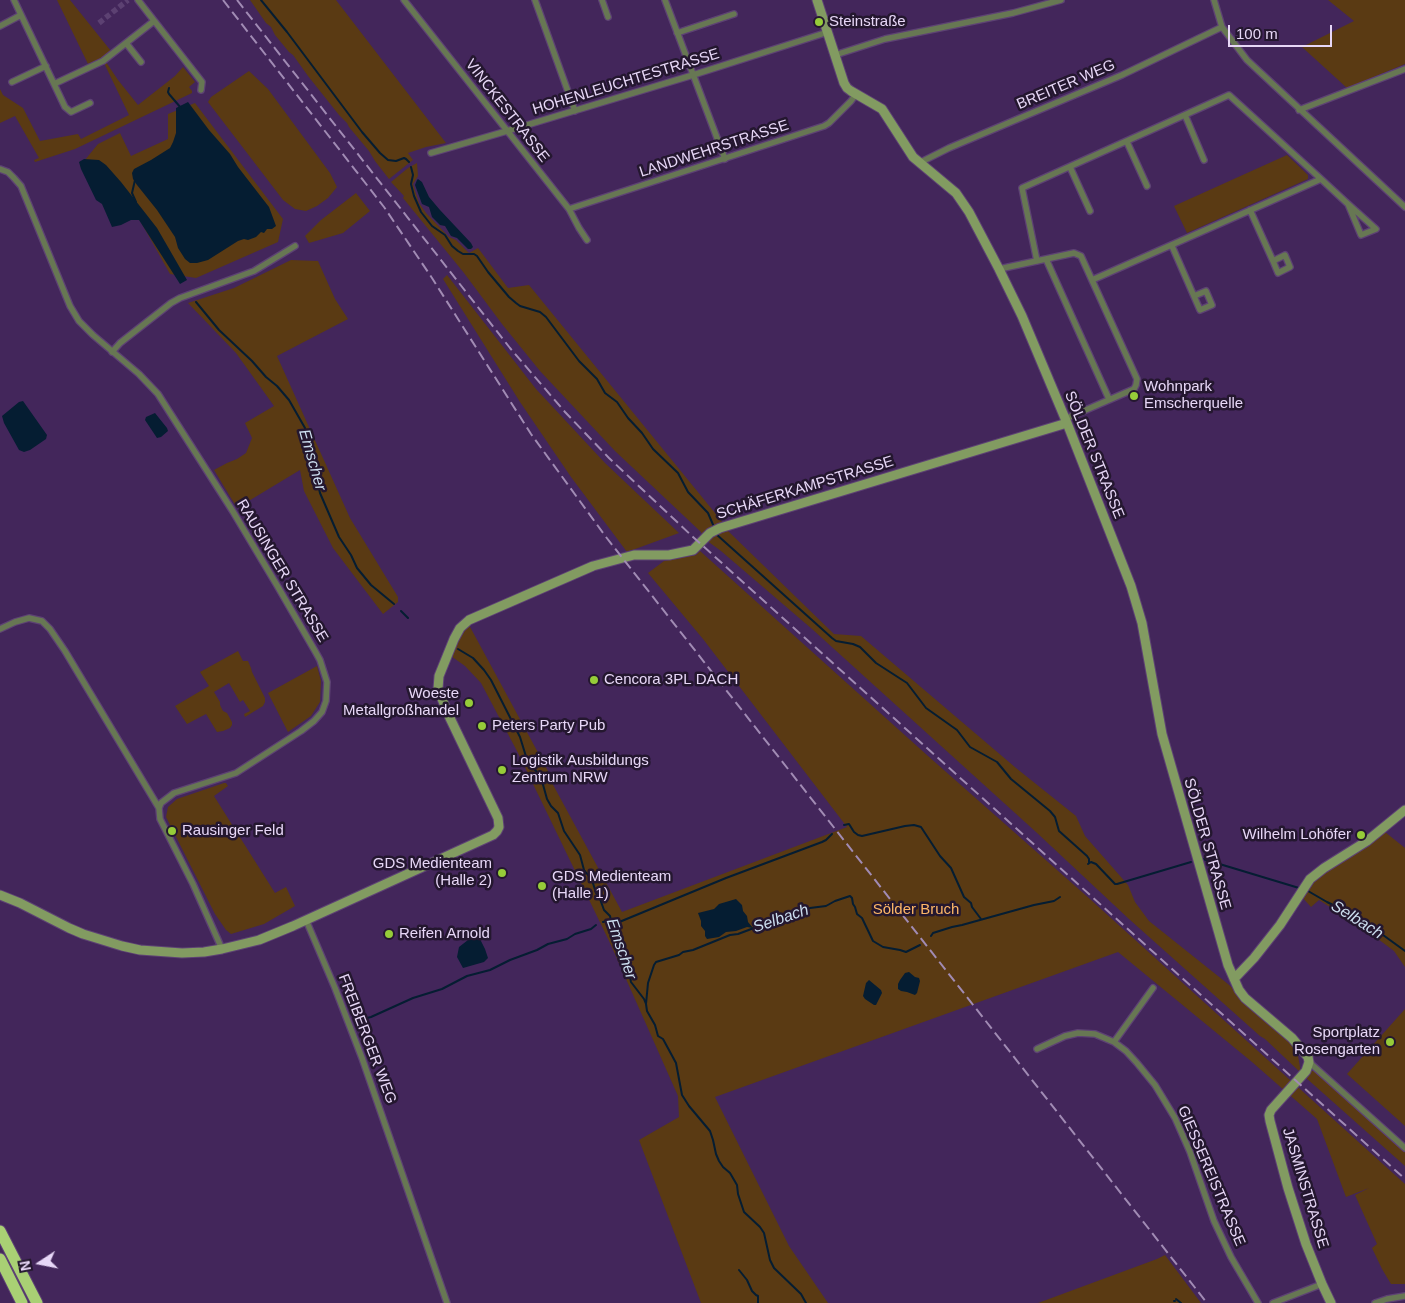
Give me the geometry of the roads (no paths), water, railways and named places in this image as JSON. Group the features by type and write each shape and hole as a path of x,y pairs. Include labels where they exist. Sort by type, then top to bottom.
{"highway":[{"path":"0,1231 37,1303"},
{"path":"0,1259 22,1303"}],"street":[{"path":"14,0 65,107 71,112 90,103"},
{"path":"138,0 202,82 201,90"},
{"name":"VINCKESTRASSE","path":"404,0 569,209 587,240"},
{"path":"536,0 575,111"},
{"path":"602,0 608,17"},
{"path":"665,0 725,159"},
{"name":"SÖLDER STRASSE","path":"817,0 847,88 882,109 908,150 919,163 956,193 969,212 1022,316 1131,586 1142,623 1162,734 1224,953 1234,979"},
{"path":"835,55 885,39 1061,0"},
{"path":"1214,0 1222,27 1247,60 1405,207"},
{"path":"677,33 734,14"},
{"path":"0,26 21,15"},
{"path":"54,84 103,61 154,20"},
{"name":"BREITER WEG","path":"919,163 949,148 1122,75 1222,27"},
{"name":"HOHENLEUCHTESTRASSE","path":"431,153 575,111 828,32"},
{"path":"126,43 141,62"},
{"path":"12,82 46,66"},
{"path":"1299,110 1405,69"},
{"name":"LANDWEHRSTRASSE","path":"569,209 824,126 856,94"},
{"path":"1037,261 1022,188 1229,95 1376,229 1361,235 1348,204"},
{"path":"1185,115 1204,160"},
{"path":"1128,142 1147,186"},
{"path":"1070,167 1090,211"},
{"name":"RAUSINGER STRASSE","path":"0,169 8,172 21,186 70,306 79,320 93,335 151,386 174,417 232,510 315,651 327,682 326,701 322,712 301,731 236,773 174,794 161,803 159,808"},
{"path":"1092,280 1321,179"},
{"path":"1250,210 1273,261"},
{"path":"112,352 120,343 173,302 254,271 295,246"},
{"path":"1172,246 1194,296"},
{"path":"999,269 1074,253 1079,254 1137,380 1134,389 1109,399 1066,421"},
{"path":"1046,259 1109,399"},
{"name":"SCHÄFERKAMPSTRASSE","path":"306,920 494,835 497,831 499,827 498,818 438,689 439,676 454,639 460,628 469,620 593,566 634,555 669,554 693,550 710,533 720,528 1066,421"},
{"path":"0,629 29,618 42,621 50,628 159,808 160,819 193,884 222,949"},
{"path":"1405,810 1367,841 1310,879 1280,925 1234,979 1245,998 1298,1044 1308,1057 1309,1062 1405,1148"},
{"path":"0,895 36,910 68,928 104,941 140,950 204,952 222,949 259,940 306,920"},
{"name":"FREIBERGER WEG","path":"306,920 362,1058 447,1303"},
{"path":"1114,1042 1153,988"},
{"name":"GIESSEREISTRASSE","path":"1037,1049 1065,1036 1078,1033 1095,1034 1114,1042 1126,1051 1148,1075 1175,1118 1190,1152 1214,1221 1231,1257 1258,1303"},
{"name":"JASMINSTRASSE","path":"1309,1062 1306,1071 1269,1115 1288,1188 1306,1244 1331,1303"},
{"path":"1273,1303 1322,1284"},
{"path":"1375,1303 1387,1298 1405,1296"}],"water":[{"path":"188,102 269,207 276,226 272,229 267,229 264,233 261,232 256,237 238,241 208,260 197,263 190,263 185,259 178,248 175,237 137,185 132,173 134,169 170,148 176,133 176,108"},
{"path":"84,159 99,160 121,182 157,228 187,280 180,284 139,220 131,220 112,227 102,204 96,200 81,169 79,162"},
{"path":"418,179 422,182 429,197 471,243 473,247 471,249 468,249 457,238 451,236 445,226 440,225 432,217 429,207 422,204 415,185"},
{"path":"23,401 47,435 46,439 24,452 19,450 2,416 19,402"},
{"path":"155,413 168,431 157,438 145,420 146,417"},
{"path":"736,899 742,905 748,922 753,928 747,927 726,932 719,937 707,939 698,913 714,909 719,904"},
{"path":"477,936 488,958 484,962 463,968 457,957 459,947 469,937"},
{"path":"909,972 919,978 920,981 915,995 898,989 900,980 905,973"},
{"path":"869,980 882,993 876,1005 863,996 866,983"}],"waterway":[{"path":"261,0 380,153 388,160 396,161 404,158 409,162"},
{"name":"Emscher","path":"169,88 169,94 181,108"},
{"path":"411,167 413,175 411,184 414,196 421,212 432,226 445,235 452,246 458,251 463,254 474,254 477,256 488,272 516,303 540,312 546,317 579,361 597,379 605,393 617,402 653,449 678,473 688,492 708,513 714,527"},
{"name":"Emscher","path":"135,180 132,193 136,202"},
{"name":"Emscher","path":"196,302 219,330 289,400 305,428 320,493 339,537 357,568 371,585 394,604"},
{"path":"716,534 832,638 836,641 860,647 876,663 907,683 926,708 957,730 970,747 997,762 1011,779 1050,811 1055,817 1059,831 1087,856 1089,863"},
{"name":"Emscher","path":"401,611 408,618"},
{"name":"Emscher","path":"458,649 473,658 491,680 520,737 528,763 538,773 547,799 558,813 564,831 580,855 584,870 592,880 604,910 610,916 614,935 626,954 631,982 644,999 658,1036 663,1039 676,1063 682,1095 710,1131 719,1161 730,1173 737,1185 744,1212 764,1233 770,1260 774,1268 801,1294 806,1303"},
{"path":"844,825 849,824 854,832 862,836 905,826 914,825 921,827 940,856 951,868 964,897 971,903 981,919"},
{"path":"612,925 726,878 822,842 832,834"},
{"name":"Selbach","path":"1203,859 1299,888"},
{"name":"Selbach","path":"1088,864 1091,862 1096,864 1117,884 1191,862"},
{"name":"Selbach","path":"1308,891 1361,919 1405,951"},
{"name":"Selbach","path":"646,1004 648,983 656,962 730,935 802,913 810,908 826,906 850,896 857,914 862,918 873,941 883,947 906,952 920,945"},
{"name":"Selbach","path":"931,936 933,933 952,927 1054,901 1060,897"},
{"path":"603,922 610,920"},
{"path":"355,1021 371,1017 413,998 442,989 467,976 490,970 548,944 567,939 575,934 591,929 596,925"},
{"path":"739,1270 747,1280 752,1291 758,1296 758,1303"},
{"path":"1176,1299 1181,1303"}],"tunnel":[{"path":"99,23 128,0"}],"railway":[{"path":"223,0 384,207 432,278 531,434 606,537 1207,1303"},
{"path":"237,0 510,348 565,412 609,458 693,537 1405,1179"}],"place":[{"name":"Steinstraße","path":"819,22"},
{"name":"Wohnpark Emscherquelle","path":"1134,396"},
{"name":"Cencora 3PL DACH","path":"594,680"},
{"name":"Woeste Metallgroßhandel","path":"469,703"},
{"name":"Peters Party Pub","path":"482,726"},
{"name":"Logistik Ausbildungs Zentrum NRW","path":"502,770"},
{"name":"Rausinger Feld","path":"172,831"},
{"name":"Wilhelm Lohöfer","path":"1361,835"},
{"name":"GDS Medienteam (Halle 2)","path":"502,873"},
{"name":"GDS Medienteam (Halle 1)","path":"542,886"},
{"name":"Reifen Arnold","path":"389,934"},
{"name":"Sportplatz Rosengarten","path":"1390,1042"}],"park label":[{"name":"Sölder Bruch","path":"916,910"}]}
